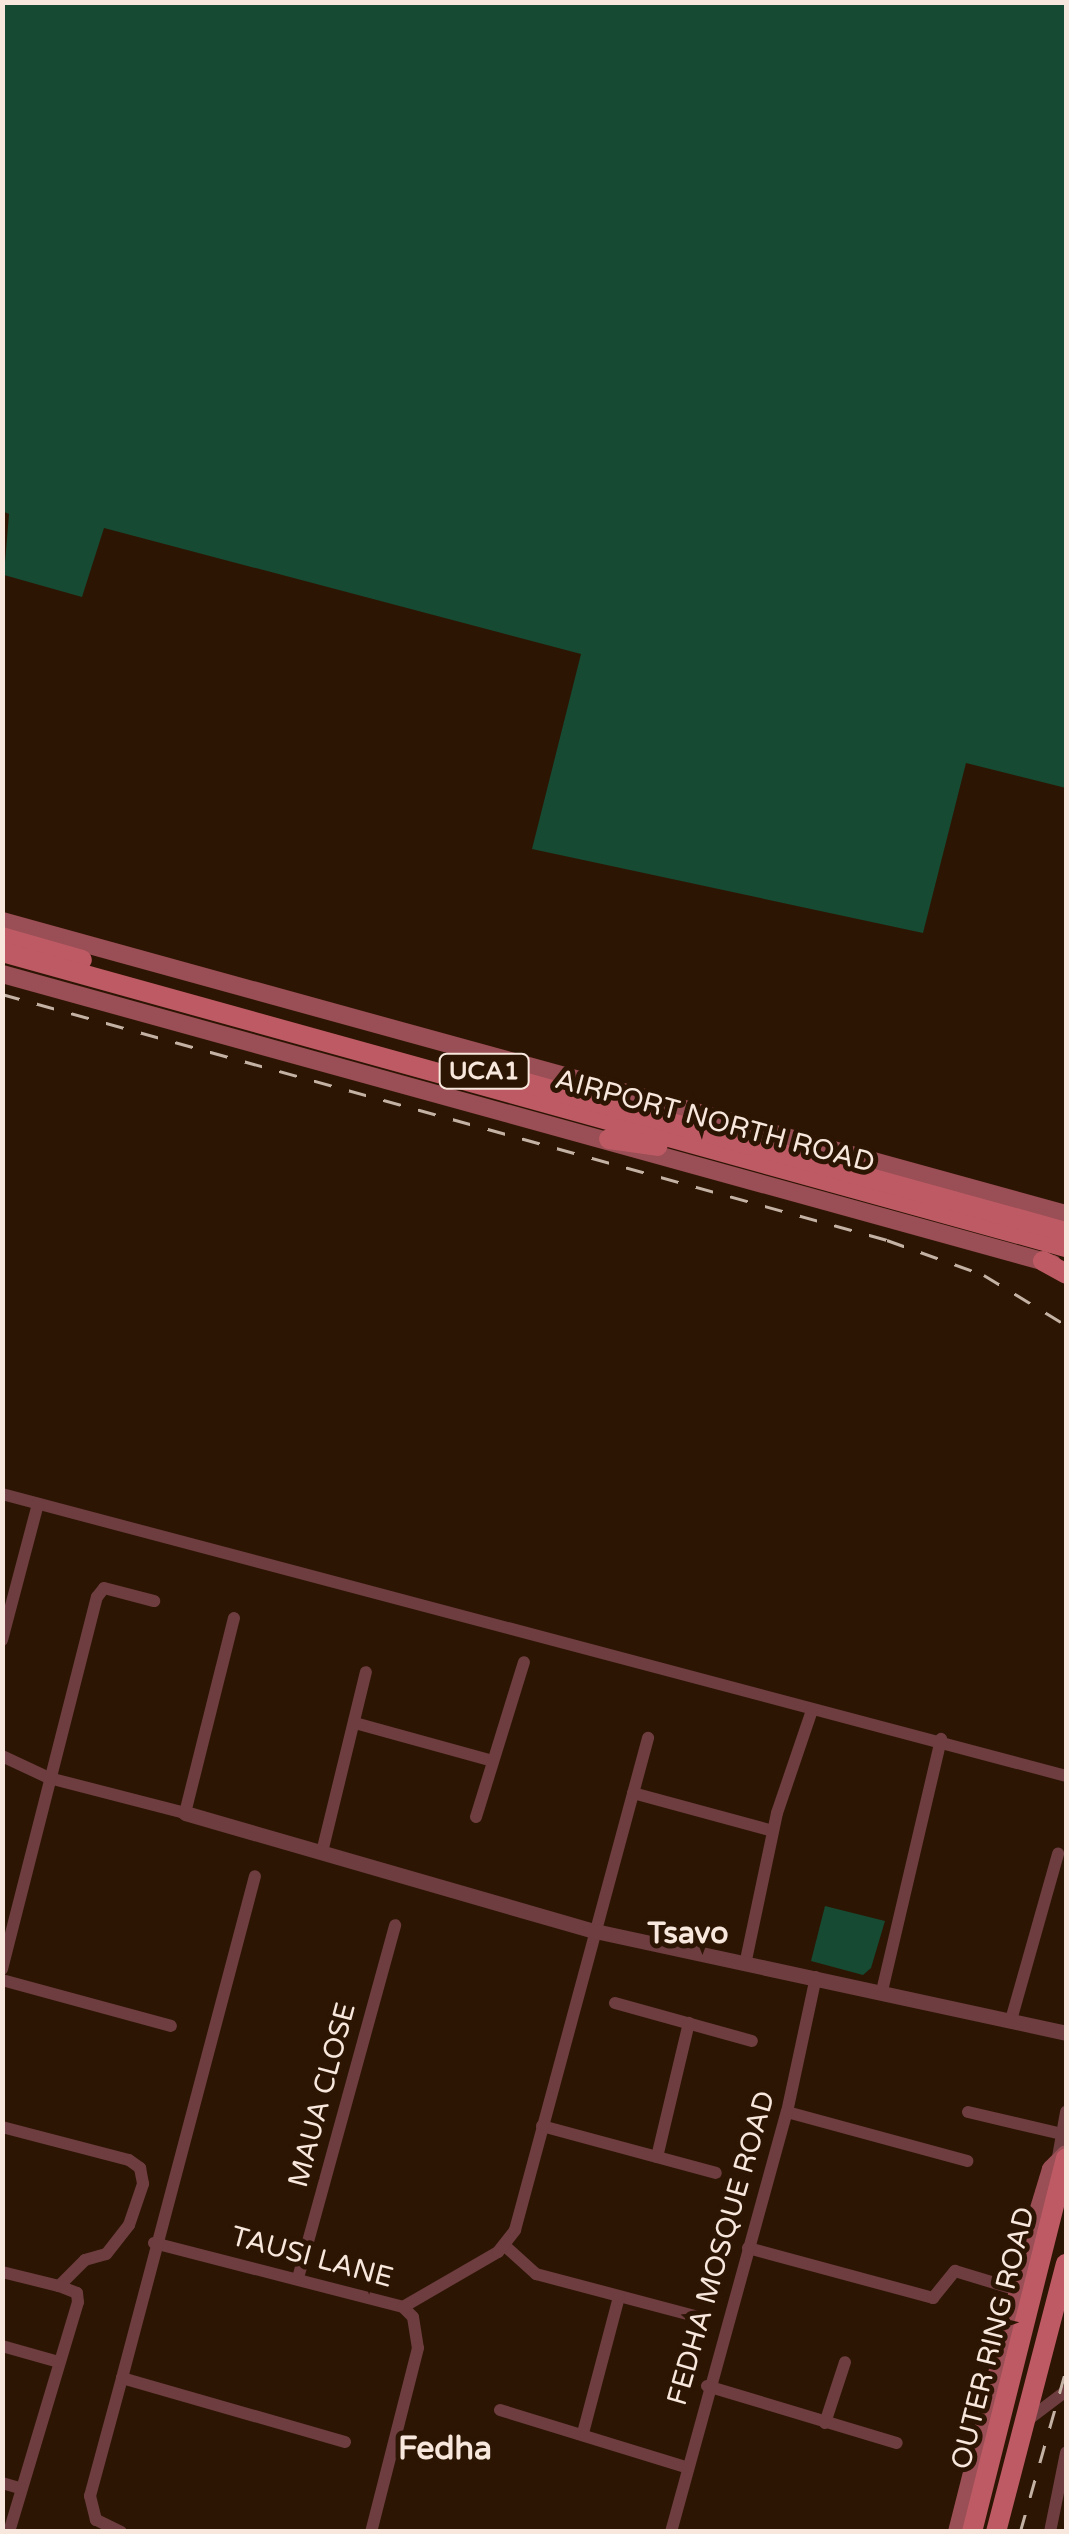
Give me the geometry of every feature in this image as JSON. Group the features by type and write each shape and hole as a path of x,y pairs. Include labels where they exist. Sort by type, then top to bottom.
{"main road":[{"name":"AIRPORT NORTH ROAD","path":"2,921 1066,1214"},
{"name":"AIRPORT NORTH ROAD","path":"2,937 964,1210 1066,1247"},
{"name":"AIRPORT NORTH ROAD","path":"2,952 758,1162 1066,1232"},
{"name":"AIRPORT NORTH ROAD","path":"2,974 1044,1261"},
{"path":"608,1138 758,1162"},
{"path":"1044,1261 1066,1270"},
{"path":"957,2532 1021,2290 1064,2157"},
{"name":"OUTER RING ROAD","path":"972,2532 1064,2157"},
{"name":"OUTER RING ROAD","path":"996,2532 1066,2264"}],"street":[{"path":"2,1494 812,1710 941,1739 1066,1776"},
{"path":"2,1640 38,1504"},
{"path":"2,1969 49,1778 102,1589 154,1602"},
{"path":"185,1813 234,1618"},
{"path":"476,1817 524,1662"},
{"path":"322,1848 366,1672"},
{"path":"746,1960 773,1831 812,1710"},
{"path":"355,1724 494,1761"},
{"path":"403,2307 505,2246 542,2126 648,1738"},
{"path":"882,1991 941,1739"},
{"path":"2,1756 49,1778 322,1848 596,1931 746,1960 1066,2034"},
{"path":"633,1793 773,1831"},
{"path":"1012,2020 1058,1854"},
{"path":"121,2532 104,2526 90,2496 154,2243 255,1876"},
{"name":"MAUA CLOSE","path":"298,2278 395,1925"},
{"name":"FEDHA MOSQUE ROAD","path":"672,2531 707,2386 787,2112 816,1977"},
{"path":"2,1980 171,2026"},
{"path":"615,2003 752,2040"},
{"path":"657,2157 690,2023"},
{"path":"787,2112 967,2161"},
{"path":"968,2112 1062,2134"},
{"path":"1064,2157 1062,2134 1066,2112"},
{"path":"542,2126 716,2172"},
{"path":"2,2127 129,2160 140,2168 142,2184 129,2225 106,2254 86,2260 60,2286"},
{"name":"TAUSI LANE","path":"154,2243 403,2307 413,2317 418,2348 372,2532"},
{"path":"505,2246 536,2274 702,2318"},
{"path":"748,2248 934,2298 954,2272 1021,2290"},
{"path":"2,2272 60,2286 77,2294 78,2302 9,2532"},
{"path":"583,2433 619,2297"},
{"path":"2,2346 59,2362"},
{"path":"825,2422 845,2362"},
{"path":"122,2378 345,2442"},
{"path":"707,2386 897,2444"},
{"path":"1025,2422 1066,2391"},
{"path":"500,2410 686,2466"},
{"path":"1050,2532 1066,2453"},
{"path":"2,2483 20,2488"}],"green space":[{"path":"2,3 1066,3 1066,788 966,763 923,933 532,849 581,654 104,528 82,597 4,575 9,514 2,511"},
{"path":"825,1906 885,1921 871,1968 863,1975 811,1961"}],"railway":[{"path":"2,994 887,1240 984,1275 1066,1325"},
{"path":"1020,2532 1066,2369"}],"district":[{"name":"Tsavo","path":"688,1934"},
{"name":"Fedha","path":"445,2449"}]}
